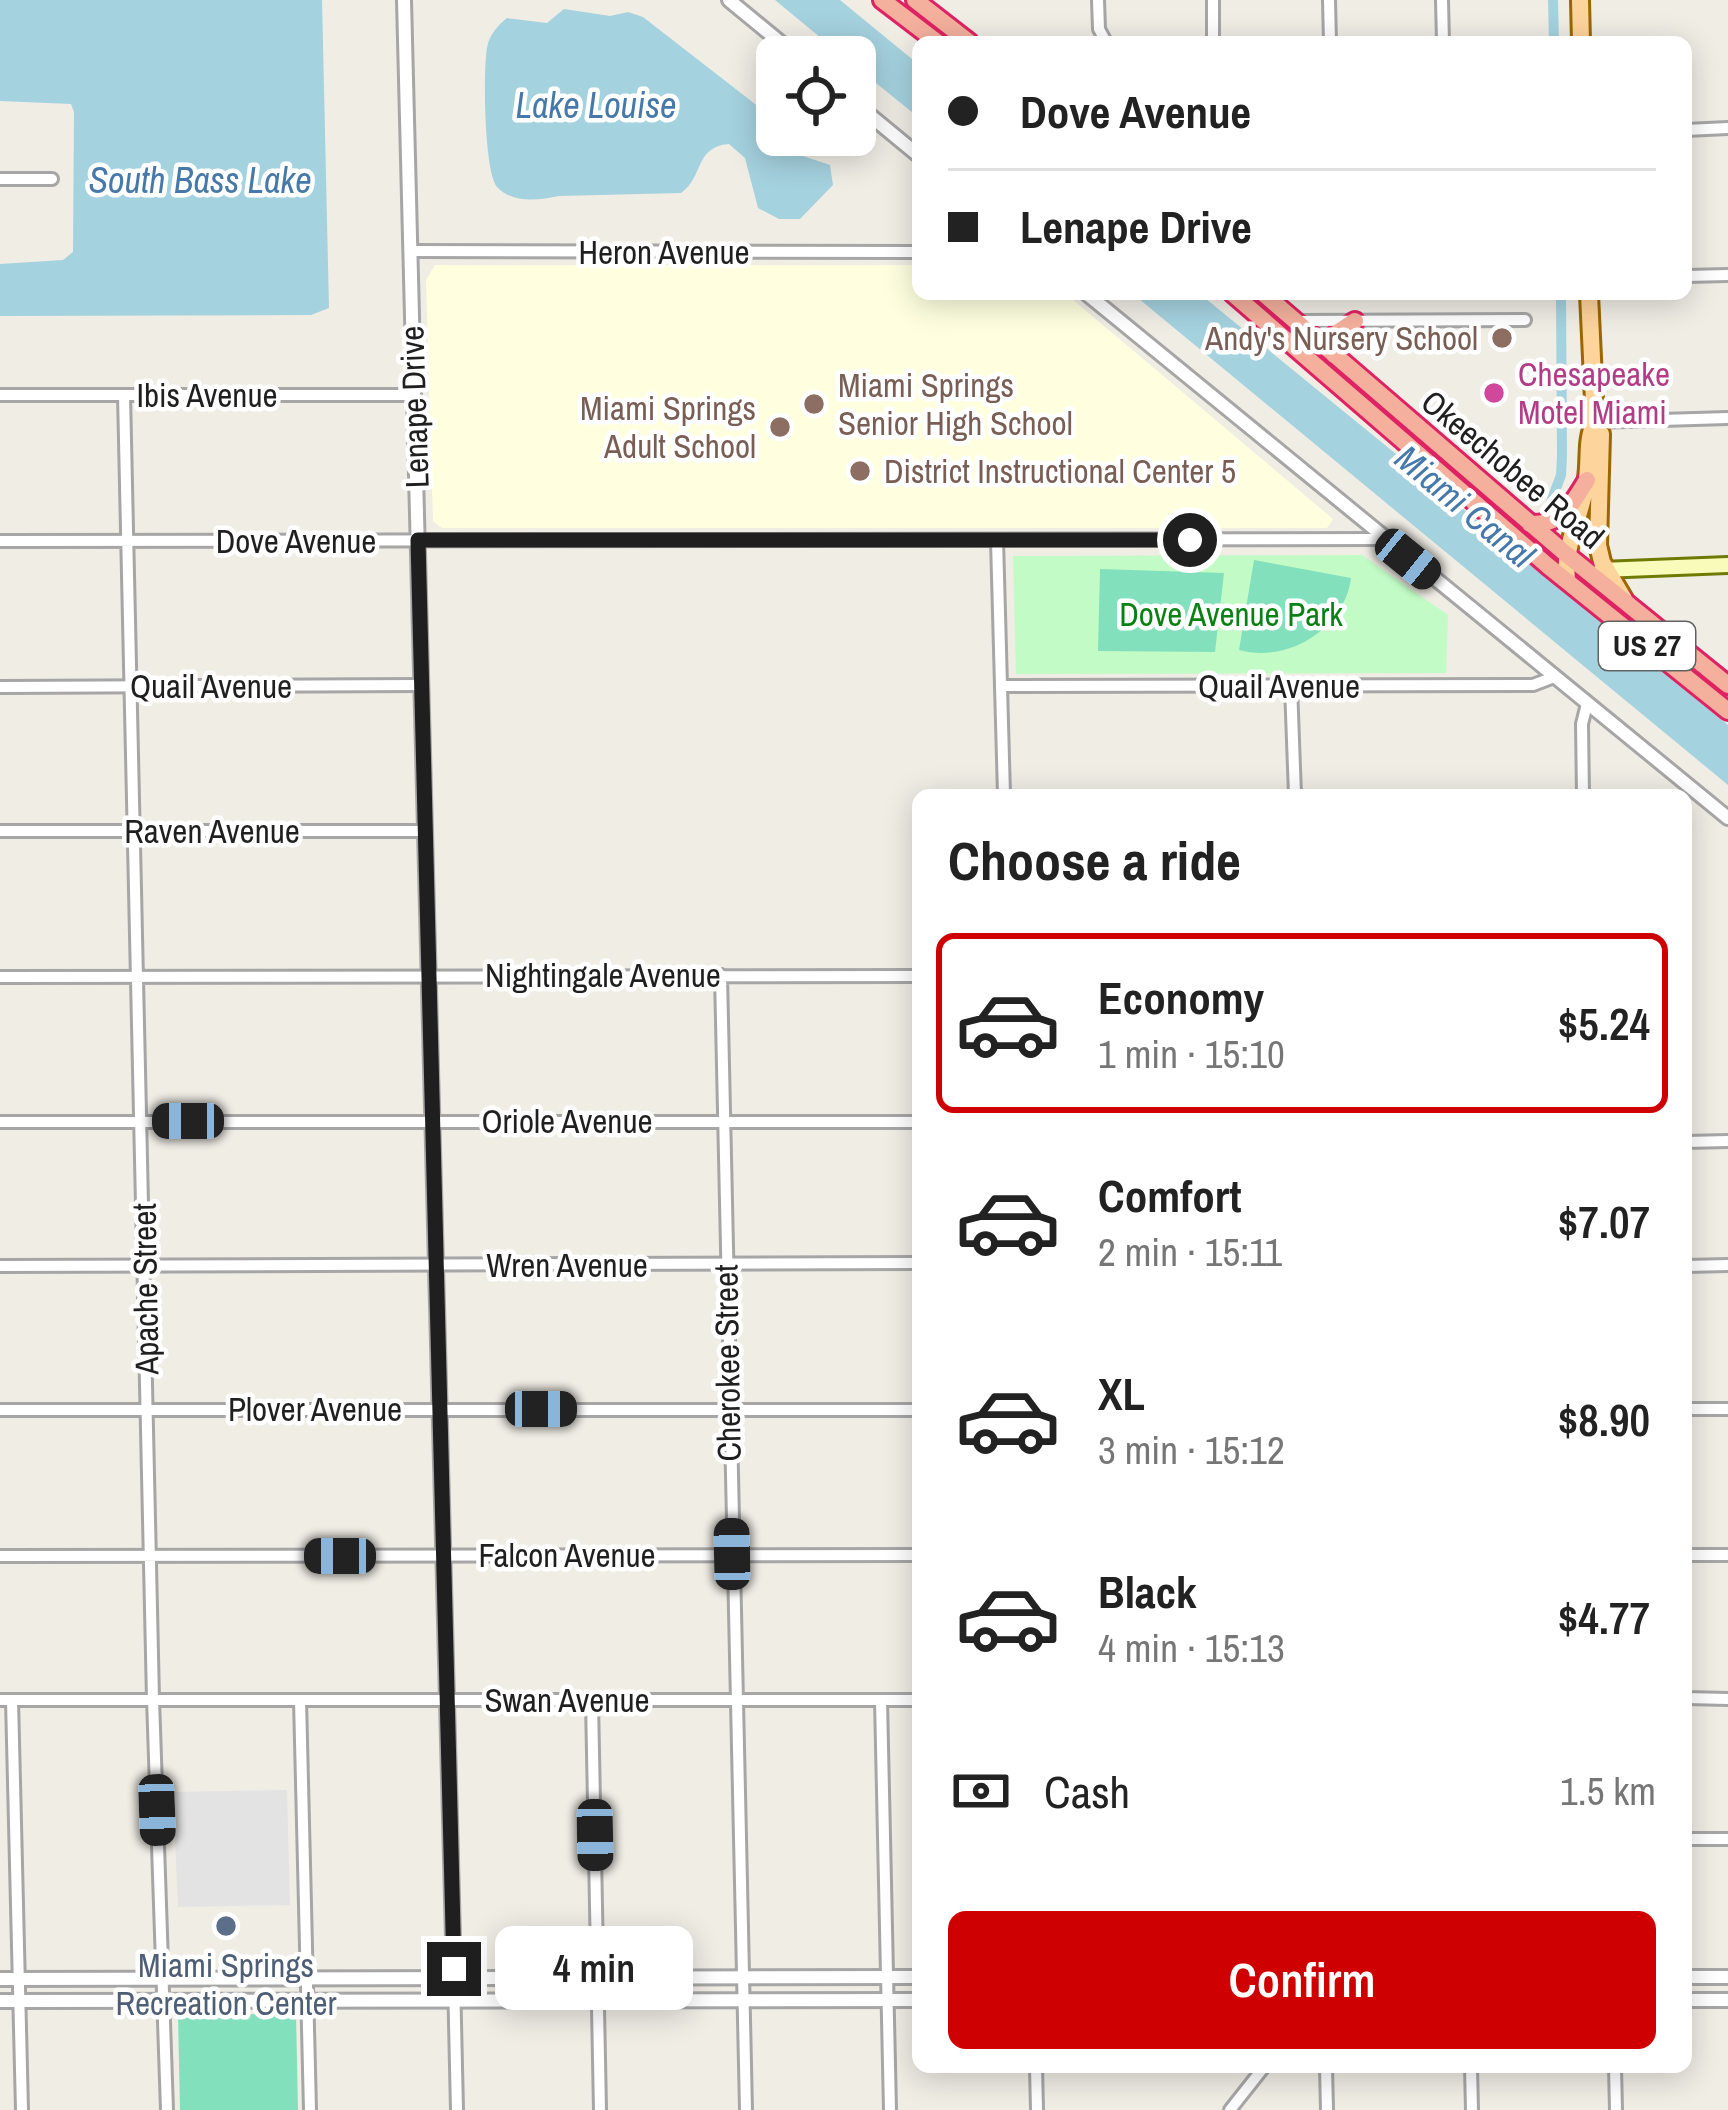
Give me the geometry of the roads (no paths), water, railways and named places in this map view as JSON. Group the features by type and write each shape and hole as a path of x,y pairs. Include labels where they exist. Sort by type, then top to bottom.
{"highway":[{"path":"882,0 929,36"},
{"path":"915,0 961,36"},
{"name":"Okeechobee Road","path":"1240,300 1728,711"},
{"name":"Okeechobee Road","path":"1271,300 1530,524 1562,568"},
{"path":"1252,311 1279,321 1295,321"},
{"path":"1334,355 1337,332 1354,321"},
{"path":"1530,524 1561,518 1587,479"},
{"path":"1562,568 1586,571"},
{"name":"Okeechobee Road","path":"1586,571 1728,685"}],"main road":[{"path":"1580,0 1581,36"},
{"path":"1588,300 1601,454 1598,545 1606,570 1627,605"},
{"path":"1562,568 1587,479 1588,435 1595,422"},
{"path":"1586,571 1728,565"}],"street":[{"name":"Lenape Drive","path":"404,0 457,2110"},
{"path":"729,0 773,36"},
{"path":"1098,0 1103,36"},
{"path":"1213,0 1214,36"},
{"path":"1329,0 1330,36"},
{"path":"1442,0 1443,36"},
{"path":"876,120 912,150"},
{"path":"1692,130 1728,128"},
{"path":"0,179 52,179"},
{"name":"Heron Avenue","path":"410,251 912,252"},
{"path":"1692,276 1728,274"},
{"path":"1094,300 1728,818"},
{"path":"1295,321 1525,320"},
{"name":"Ibis Avenue","path":"0,395 414,395"},
{"name":"Apache Street","path":"124,395 153,1699 167,2110"},
{"path":"1595,422 1728,418"},
{"name":"Dove Avenue","path":"0,541 1384,539"},
{"path":"997,540 1004,789"},
{"name":"Quail Avenue","path":"1001,686 1533,685 1554,677"},
{"name":"Quail Avenue","path":"0,687 422,685"},
{"path":"1291,686 1295,789"},
{"path":"1583,789 1582,724 1587,704"},
{"name":"Raven Avenue","path":"0,831 423,831"},
{"name":"Cherokee Street","path":"721,975 746,2110"},
{"name":"Nightingale Avenue","path":"0,976 912,976"},
{"name":"Oriole Avenue","path":"0,1122 912,1122"},
{"path":"1692,1142 1728,1141"},
{"name":"Wren Avenue","path":"0,1266 912,1264"},
{"path":"1692,1266 1728,1265"},
{"path":"1692,1409 1728,1409"},
{"name":"Plover Avenue","path":"0,1410 912,1410"},
{"path":"1692,1555 1728,1555"},
{"name":"Falcon Avenue","path":"0,1556 912,1556"},
{"path":"1692,1698 1728,1699"},
{"path":"6,1700 22,2110"},
{"name":"Swan Avenue","path":"6,1700 912,1700"},
{"path":"300,1700 310,2110"},
{"path":"881,1700 890,2110"},
{"path":"592,1701 600,2110"},
{"path":"1692,1839 1728,1839"},
{"path":"0,1979 912,1977"},
{"path":"1692,1977 1728,1977"},
{"path":"0,2001 912,2000"},
{"path":"1692,2000 1728,2000"},
{"path":"1036,2073 1037,2110"},
{"path":"1230,2110 1259,2073"},
{"path":"1326,2073 1327,2110"},
{"path":"1471,2073 1472,2110"},
{"path":"1615,2073 1616,2110"}],"water":[{"name":"South Bass Lake","path":"0,0 322,0 329,308 311,315 0,316 0,264 63,260 73,252 74,112 71,104 0,101"},
{"path":"775,0 840,0 912,59 912,112 876,83 876,36 819,36"},
{"name":"Lake Louise","path":"564,9 643,17 756,105 756,156 803,156 830,165 833,185 800,219 779,219 758,208 745,158 729,144 704,157 681,193 527,199 503,192 493,177 487,142 488,43 507,18 547,23"},
{"path":"1140,300 1207,300 1728,725 1728,785"}],"waterway":[{"path":"1553,0 1554,36"},
{"path":"1551,502 1562,455 1561,300"}],"place":[{"name":"Andy's Nursery School","path":"1502,338"},
{"name":"Chesapeake Motel Miami","path":"1494,393"},
{"name":"Miami Springs Senior High School","path":"814,404"},
{"name":"Miami Springs Adult School","path":"780,427"},
{"name":"District Instructional Center 5","path":"860,471"},
{"name":"Miami Springs Recreation Center","path":"226,1926"}],"water label":[{"name":"Miami Canal","path":"1465,506"}],"park label":[{"name":"Dove Avenue Park","path":"1231,614"}]}
